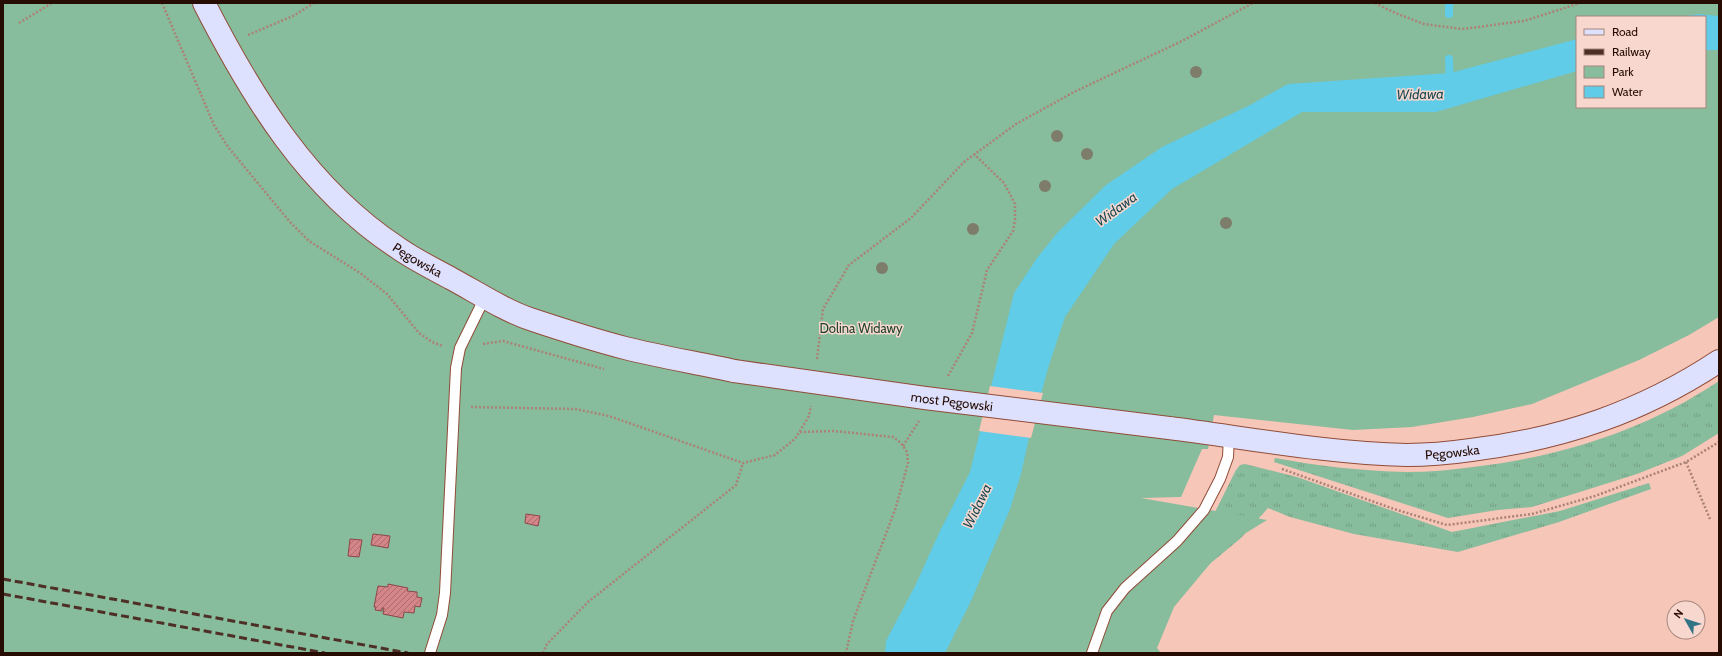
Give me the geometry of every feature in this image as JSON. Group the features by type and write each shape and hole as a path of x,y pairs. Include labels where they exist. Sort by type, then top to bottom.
{"main road":[{"name":"Pęgowska","path":"204,3 226,45 262,106 286,141 307,167 329,190 360,219 398,248 485,297 532,320 624,348 734,371"},
{"name":"Pęgowska","path":"1169,428 1321,448 1408,455 1449,453 1498,447 1544,438 1622,413 1692,379 1719,361"},
{"name":"most Pęgowski","path":"734,371 918,397 1169,428"}],"lane":[{"path":"430,653 442,616 445,593 456,368 460,348 485,297"},
{"path":"1092,653 1107,611 1125,588 1177,542 1204,510 1220,479 1228,457 1229,436"}],"path":[{"path":"19,24 52,3"},
{"path":"162,3 214,125 228,147 290,222 309,241 360,273 387,294 419,333 432,342 450,349 460,348"},
{"path":"226,45 293,16 314,3"},
{"path":"848,265 911,218 964,162 1016,124 1068,95 1174,45 1254,3"},
{"path":"1375,3 1424,24 1462,29 1524,22 1580,3"},
{"path":"945,381 972,333 987,270 1013,231 1015,220 1015,204 1004,183 974,154"},
{"path":"455,407 576,408 609,416 743,463 736,485 588,602 548,644 543,653"},
{"path":"903,446 920,420"},
{"path":"800,432 834,431 893,437 907,452 908,463 896,507 853,621 846,653"},
{"path":"1279,468 1394,509 1447,525 1532,514 1595,496 1686,462 1719,442"},
{"path":"1686,462 1710,519"}],"green space":[{"name":"Dolina Widawy","path":"3,3 1719,3 1719,317 1689,335 1639,360 1532,404 1473,417 1412,427 1353,430 1214,415 1208,449 1202,449 1181,497 1141,498 1267,520 1241,536 1214,559 1174,607 1157,648 1161,653 3,653"},
{"path":"1719,381 1719,433 1682,456 1637,474 1532,507 1498,510 1448,518 1274,462 1275,458 1341,468 1374,471 1424,472 1506,462 1538,456 1601,439 1662,414"},
{"path":"1245,464 1297,477 1452,532 1560,511 1649,483 1651,489 1559,522 1458,552 1354,534 1290,517 1268,508 1241,538 1102,653 1210,522 1236,470 1240,465"}],"water":[{"path":"1699,14 1719,16 1719,50 1706,50 1706,16 1684,16"},
{"name":"Widawa","path":"1576,39 1576,71 1436,112 1302,112 1172,189 1114,244 1065,317 1049,365 1029,438 1021,474 1010,509 971,601 945,653 885,653 886,641 916,584 940,531 970,472 1014,293 1037,258 1058,232 1106,185 1162,147 1250,105 1288,84 1450,73"}],"pier":[{"path":"990,386 1043,393 1031,438 979,431"}],"building":[{"path":"526,514 540,516 538,526 525,523"},
{"path":"373,534 390,536 388,548 371,545"},
{"path":"350,539 362,540 359,557 348,556"},
{"path":"388,584 408,588 407,591 417,592 417,597 422,598 420,607 415,606 414,613 404,612 403,618 383,614 384,608 382,608 382,611 375,610 376,607 374,607 378,586 388,587"}],"waterway":[{"path":"1449,3 1449,14"},
{"name":"Widawa","path":"1449,59 1450,84"}],"railway":[{"path":"3,579 408,653"},
{"path":"3,594 325,653"}]}
